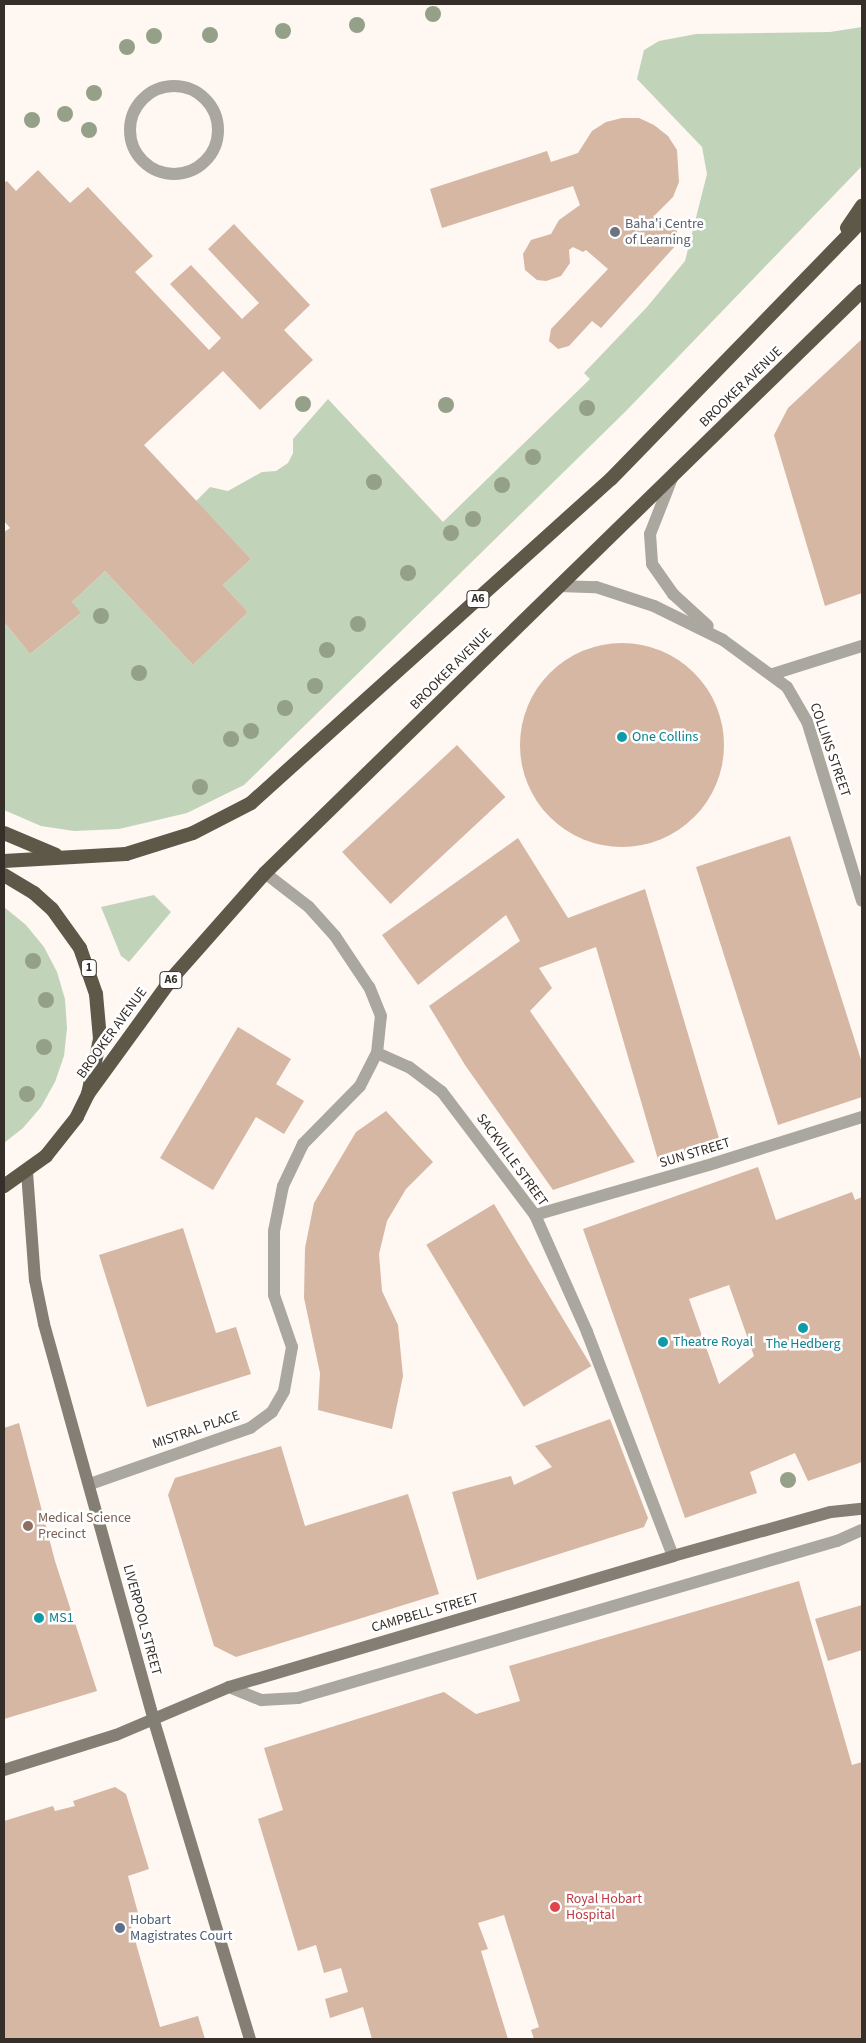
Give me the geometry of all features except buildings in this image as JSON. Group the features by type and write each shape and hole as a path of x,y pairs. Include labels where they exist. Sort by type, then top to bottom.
{"highway":[{"name":"A6","path":"829,256 862,206"},
{"name":"BROOKER AVENUE","path":"4,861 126,854 193,833 223,820 276,783 611,478 862,222"},
{"name":"BROOKER AVENUE","path":"88,1094 168,984 265,873 862,290"},
{"path":"4,833 36,849 76,858"},
{"name":"1","path":"4,875 34,894 52,909 80,948 89,969 100,1016 100,1039 88,1094 63,1138 27,1172 4,1186"}],"main road":[{"name":"LIVERPOOL STREET","path":"27,1172 37,1289 153,1718 250,2039"},
{"name":"CAMPBELL STREET","path":"4,1770 116,1736 153,1718 229,1687 673,1556 831,1512 862,1509"}],"street":[{"path":"170,86 184,87 199,94 211,105 217,120 217,138 211,154 200,166 185,173 170,174 156,170 143,162 130,137 135,110 156,90 170,86"},
{"name":"COLLINS STREET","path":"673,476 650,534 652,564 673,594 723,640 773,674 798,702 808,721 862,901"},
{"name":"COLLINS STREET","path":"558,586 582,585 618,592 723,640"},
{"path":"773,674 862,646"},
{"path":"265,873 321,920 369,988 380,1016 377,1053"},
{"name":"SACKVILLE STREET","path":"377,1053 409,1067 442,1092 535,1215 587,1332 673,1556"},
{"name":"MISTRAL PLACE","path":"90,1484 250,1428 272,1412 284,1391 292,1346 274,1295 274,1231 283,1186 303,1144 360,1086 377,1053"},
{"name":"SUN STREET","path":"535,1215 715,1163 862,1117"},
{"path":"229,1687 262,1700 298,1698 837,1541 862,1530"}],"green space":[{"path":"862,27 862,166 626,411 244,785 187,813 119,829 74,831 41,826 4,810 4,622 30,654 80,614 72,602 105,571 193,665 248,612 223,585 251,559 196,501 210,487 228,491 262,472 276,471 288,463 293,453 293,439 328,399 443,522 590,379 584,373 647,307 685,261 707,174 702,147 637,79 644,50 659,41 696,34 830,32"},
{"path":"154,895 171,912 129,962 121,956 101,907"},
{"path":"4,907 26,925 44,947 57,972 65,999 67,1028 64,1056 55,1082 41,1107 23,1128 4,1143"}],"place":[{"name":"Baha'i Centre of Learning","path":"615,232"},
{"name":"One Collins","path":"622,737"},
{"name":"The Hedberg","path":"803,1328"},
{"name":"Theatre Royal","path":"663,1342"},
{"name":"Medical Science Precinct","path":"28,1526"},
{"name":"MS1","path":"39,1618"},
{"name":"Royal Hobart Hospital","path":"555,1907"},
{"name":"Hobart Magistrates Court","path":"120,1928"}]}
